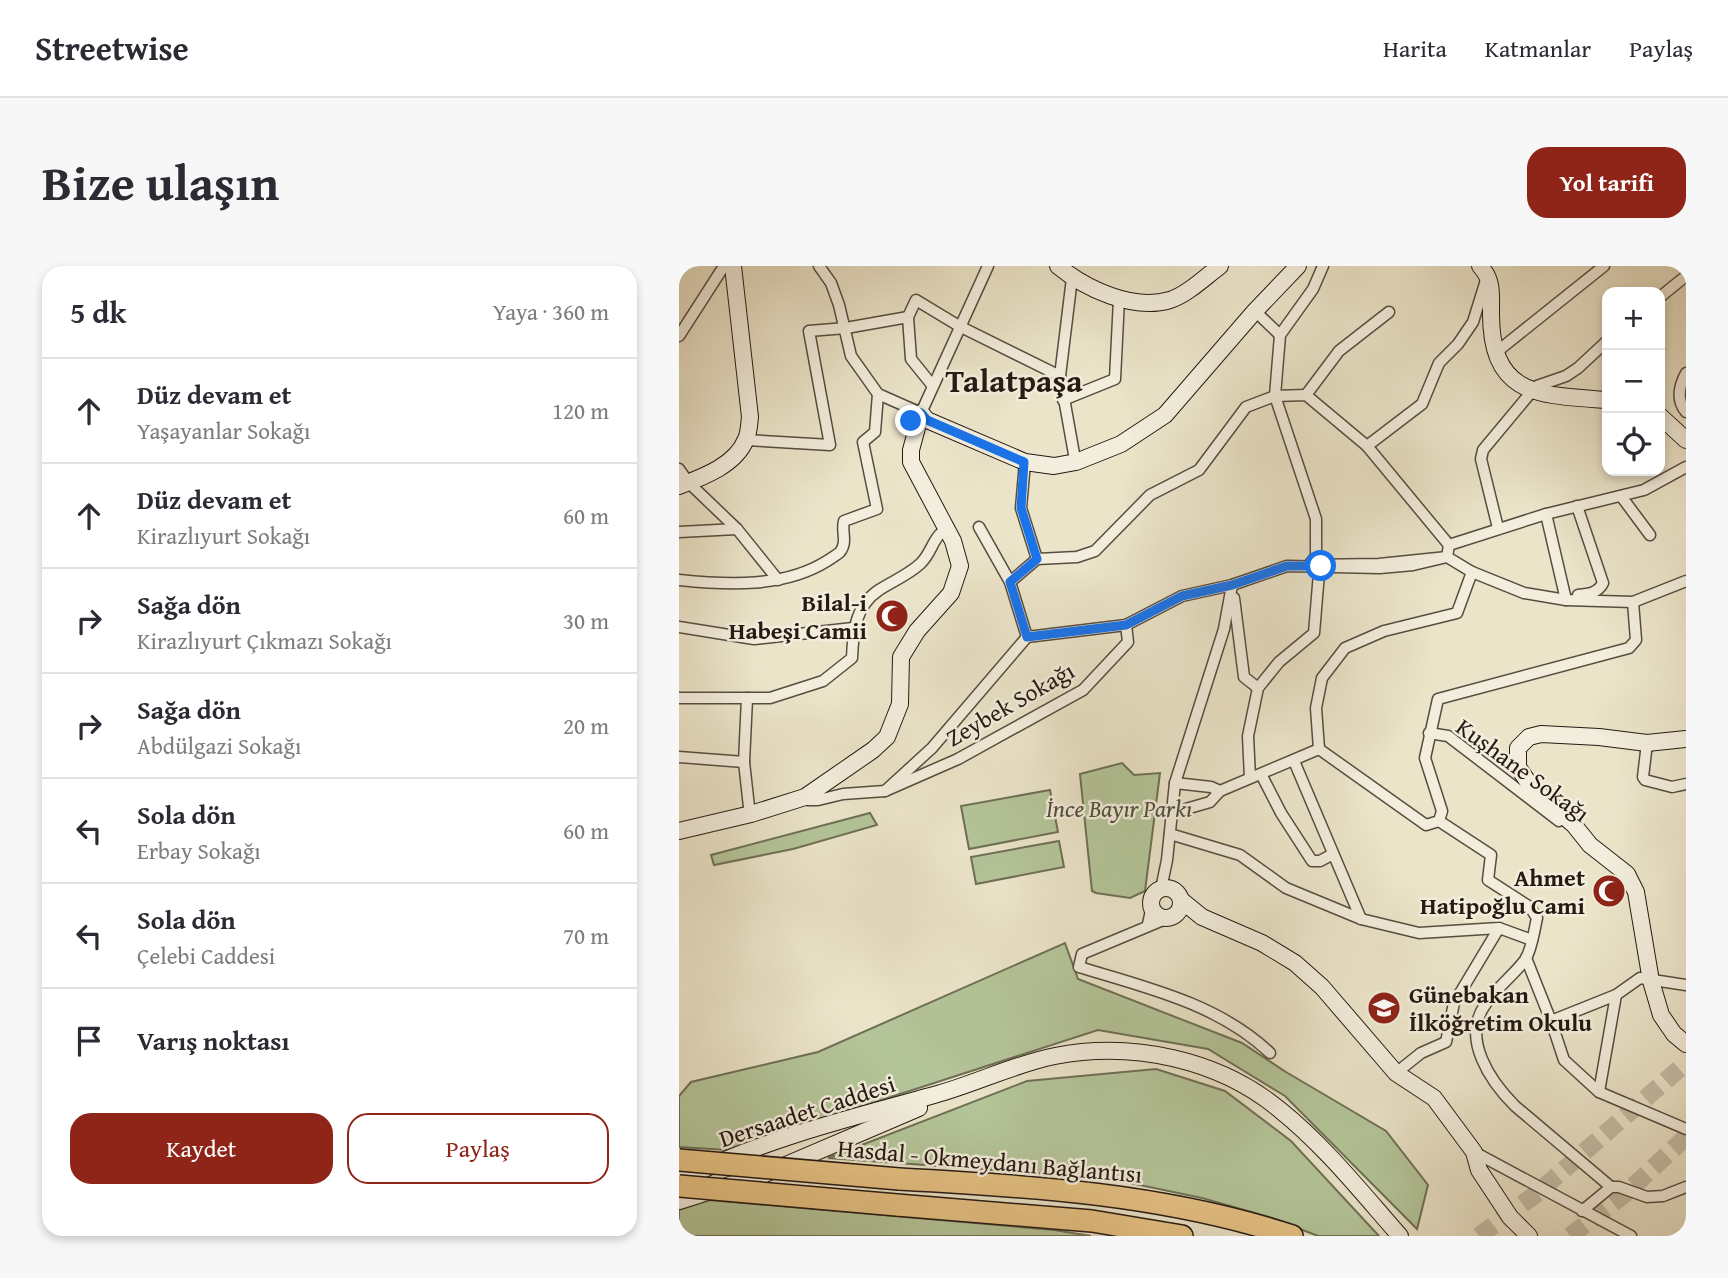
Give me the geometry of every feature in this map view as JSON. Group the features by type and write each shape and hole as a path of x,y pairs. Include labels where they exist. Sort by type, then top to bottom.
{"highway":[{"name":"Hasdal - Okmeydanı Bağlantısı","path":"679,1160 1061,1190 1136,1199 1204,1212 1291,1236"},
{"name":"Hasdal - Okmeydanı Bağlantısı","path":"679,1184 1092,1221 1182,1236"}],"street":[{"path":"681,328 724,266"},
{"path":"682,479 715,471 733,457 746,440 750,417 733,266"},
{"path":"819,266 831,283 846,328 851,356 878,394 921,413 1038,456 1058,458 1075,458 1146,419 1161,407 1243,310 1286,266"},
{"path":"679,831 802,793 873,750 887,737 900,704 901,657 917,631 951,593 960,566 953,541 911,462 911,450 921,413 988,266"},
{"path":"1058,266 1072,278 1119,299 1146,302 1168,300 1181,295 1220,266"},
{"path":"921,413 927,420 1024,462 1053,466 1121,444 1165,415 1255,311 1298,266"},
{"path":"1309,565 1316,556 1316,519 1276,396 1280,335 1313,289 1323,266"},
{"path":"1497,351 1604,266"},
{"path":"1487,270 1498,288 1497,351 1512,372 1535,388 1566,398 1602,400"},
{"path":"1367,446 1422,404 1439,363 1458,344 1473,322 1487,270"},
{"path":"1665,293 1686,276"},
{"path":"1072,278 1060,376 1075,458"},
{"path":"1063,400 1115,379 1119,299"},
{"path":"933,385 911,359 908,317 916,300 960,326 1060,376"},
{"path":"1255,311 1280,335"},
{"path":"1306,396 1339,351 1389,312"},
{"path":"746,440 830,445 809,331 846,328 908,317"},
{"path":"1498,528 1481,459 1483,450 1535,388 1548,380 1566,376 1602,346"},
{"path":"1686,373 1681,382 1679,398 1686,412"},
{"path":"1535,388 1602,394"},
{"path":"679,580 723,584 778,580 815,569 840,552 845,541 842,528 844,521 877,509 863,442 875,432 878,394"},
{"path":"1010,582 1037,559 1077,556 1095,551 1150,495 1199,470 1246,407 1276,396 1306,396 1367,446 1449,545 1447,557"},
{"path":"802,793 865,747 888,720 893,706 894,659 898,648 914,620 940,597 949,576 952,561 950,550 914,487 904,460 905,438 911,421 921,413"},
{"path":"1665,413 1686,430"},
{"path":"1665,421 1686,440"},
{"path":"1024,462 1021,508 1037,559"},
{"path":"1449,545 1546,514 1644,490 1686,467"},
{"path":"682,479 737,529 778,580"},
{"path":"1621,496 1650,535"},
{"path":"1565,598 1589,594 1600,589 1603,583 1577,506"},
{"path":"1546,514 1565,598"},
{"path":"979,527 1010,582 1027,637"},
{"path":"679,532 737,529"},
{"path":"679,698 770,698 823,681 852,658 853,628 866,600 911,572 930,555 941,533"},
{"path":"885,791 932,748 1027,637 1126,625 1182,596 1232,585 1287,566 1380,568 1413,565 1447,557 1472,572 1524,593 1633,602 1686,581"},
{"path":"1309,565 1319,573 1314,632 1279,662 1258,688 1248,736 1256,776 1312,861 1320,861 1333,854"},
{"path":"1319,749 1316,708 1322,678 1345,648 1384,631 1457,613 1472,572"},
{"path":"1232,585 1244,677 1258,688"},
{"path":"1171,902 1167,860 1175,783 1224,629 1232,585"},
{"path":"1439,821 1442,811 1425,758 1438,699 1629,648 1636,640 1633,602"},
{"name":"Zeybek Sokağı","path":"802,793 809,800 818,800 843,794 885,791 958,760 1083,690 1128,642 1126,625"},
{"path":"679,626 754,639 853,628"},
{"path":"747,698 744,762 750,810"},
{"name":"Kuşhane Sokağı","path":"1429,733 1448,736 1590,845"},
{"path":"1686,738 1647,743 1541,734 1529,737 1518,748 1518,767 1532,788 1574,825 1590,845 1627,874 1636,892 1651,981 1661,1015 1674,1034 1686,1044"},
{"path":"1647,743 1643,777 1645,780 1672,787 1686,783"},
{"path":"1172,813 1210,802 1220,790 1319,749"},
{"path":"1319,749 1426,825 1439,821"},
{"path":"679,757 744,762"},
{"path":"1294,761 1361,919"},
{"path":"1175,783 1220,790"},
{"path":"679,824 750,810"},
{"path":"1439,821 1491,855 1488,880 1529,907 1537,918 1526,958 1484,1006 1477,1023 1476,1040 1487,1071 1515,1106 1611,1187"},
{"path":"1170,834 1240,855 1286,888 1361,919 1419,933 1499,928 1532,940"},
{"path":"1148,924 1153,896 1262,943 1295,963 1322,987 1396,1073 1434,1098 1474,1152 1479,1170 1510,1217 1529,1236"},
{"path":"1171,902 1148,924 1082,954 1079,967 1177,996 1230,1024 1270,1053"},
{"path":"1396,1073 1421,1053 1446,1042 1454,1003 1499,928"},
{"path":"1526,958 1564,1060 1599,1092 1686,1129"},
{"path":"1551,1021 1616,995 1640,978 1686,985"},
{"path":"1599,1092 1616,995"},
{"name":"Dersaadet Caddesi","path":"679,1184 775,1143 952,1090 1021,1065 1090,1051 1144,1052 1195,1065 1251,1089 1278,1108 1322,1148 1400,1236"},
{"name":"Dersaadet Caddesi","path":"679,1201 765,1174 912,1111 952,1090"},
{"path":"1474,1152 1631,1236"},
{"path":"1582,1211 1611,1187 1619,1187 1647,1197 1663,1196 1686,1187"}],"green space":[{"name":"İnce Bayır Parkı","path":"1122,763 1134,775 1160,773 1145,891 1130,898 1092,891 1080,774"},
{"path":"1050,790 1058,832 969,849 961,806"},
{"path":"870,813 877,825 793,849 714,865 711,855"},
{"path":"1059,841 1064,867 976,884 971,857"},
{"path":"1065,943 1078,979 1242,1043 1386,1131 1428,1185 1417,1229 1285,1096 1208,1049 1098,1030 727,1150 679,1147 679,1096 691,1082 818,1052"},
{"path":"1156,1069 1225,1091 1291,1141 1379,1236 1318,1236 1269,1217 1202,1198 1106,1178 828,1158 1027,1081"},
{"path":"709,1200 1054,1230 1091,1236 679,1236 679,1210"}],"tunnel":[{"path":"1479,1236 1536,1194 1686,1063"},
{"path":"1570,1236 1626,1193 1686,1137"}],"place":[{"name":"Bilal-i Habeşi Camii","path":"892,616"},
{"name":"Ahmet Hatipoğlu Cami","path":"1609,891"},
{"name":"Günebakan İlköğretim Okulu","path":"1384,1008"}],"district":[{"name":"Talatpaşa","path":"1014,380"}],"route":[{"path":"911,421 921,413 927,420 1024,462 1021,508 1037,559 1010,582 1027,637 1118,627 1182,596 1232,585 1287,566 1321,566"}]}
